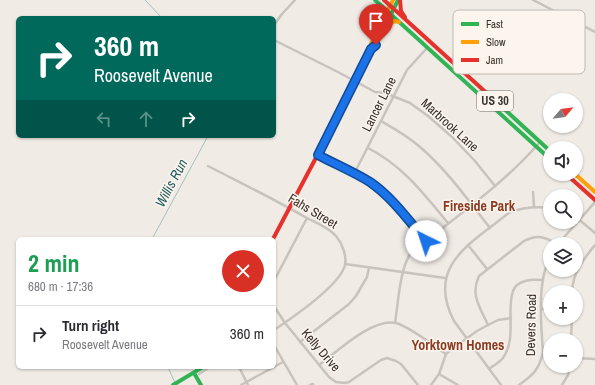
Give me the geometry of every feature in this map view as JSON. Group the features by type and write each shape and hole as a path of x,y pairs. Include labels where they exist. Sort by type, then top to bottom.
{"main road":[{"name":"US 30","path":"375,0 390,12 453,72"},
{"name":"US 30","path":"384,0 453,62"},
{"path":"392,8 393,0"},
{"path":"274,237 318,155 371,48 371,44 392,8 399,0"},
{"path":"399,0 401,11 406,19"},
{"path":"371,48 376,45 390,12"},
{"path":"383,31 394,21 400,22"},
{"name":"US 30","path":"456,74 543,154"},
{"name":"US 30","path":"466,74 543,145"},
{"path":"574,181 595,201"},
{"path":"583,181 595,192"},
{"path":"175,384 200,369"},
{"path":"194,373 200,385"}],"street":[{"path":"276,22 295,0"},
{"path":"533,0 552,10"},
{"path":"585,27 595,32"},
{"name":"Marbrook Lane","path":"276,41 375,92 385,92 410,103 428,116 452,137 495,186"},
{"name":"Lancer Lane","path":"354,174 407,70 427,48"},
{"path":"382,121 405,135 430,156 490,228"},
{"path":"395,323 403,272 407,258 411,253 514,170 540,142"},
{"path":"368,148 384,156 398,167 415,184 448,223"},
{"path":"318,155 369,182 380,190 426,241"},
{"name":"Fahs Street","path":"208,166 327,228 336,236 342,245 345,264"},
{"path":"533,192 534,206"},
{"path":"583,215 595,201"},
{"path":"501,385 465,339 448,311 444,288 446,278 458,254 510,212 520,208 534,206 543,207"},
{"path":"276,277 307,218"},
{"path":"583,222 595,233"},
{"path":"564,237 571,229"},
{"path":"488,325 475,296 474,289 479,276 486,269 524,241 536,236 543,237"},
{"path":"468,245 486,269"},
{"path":"573,285 576,271 595,245"},
{"path":"276,329 327,289 340,274 345,264 446,278"},
{"path":"300,342 349,304 356,296 367,277 369,268"},
{"name":"Devers Road","path":"519,385 534,374 541,362 543,276"},
{"path":"489,369 503,359 506,352 512,328 511,318 513,291 518,285 526,280 542,280"},
{"name":"Kelly Drive","path":"276,309 300,342 329,377 336,382 345,384 381,360 387,358 401,364 418,385"},
{"path":"431,385 439,374 446,354 465,339 488,325 498,320 511,318"},
{"path":"319,365 367,328 380,323 395,323 406,327 446,354"},
{"path":"276,349 297,385"},
{"path":"583,358 595,359"},
{"path":"276,366 283,362"},
{"path":"199,374 207,369"},
{"path":"240,369 247,384"},
{"path":"241,385 247,384 272,369"},
{"path":"562,385 568,373"},
{"path":"439,374 458,385"}],"waterway":[{"name":"Willis Run","path":"145,0 160,16"},
{"name":"Willis Run","path":"153,237 207,138"},
{"name":"Willis Run","path":"169,369 175,383"}],"traffic: fast":[{"path":"375,0 453,71"},
{"path":"359,73 371,49 376,45 398,0"},
{"path":"456,74 543,153"},
{"path":"491,97 543,145"},
{"path":"173,385 200,369"},
{"path":"194,373 201,385"}],"traffic: slow":[{"path":"371,48 371,44 393,0"},
{"path":"383,31 394,21 399,22"},
{"path":"583,181 595,192"}],"traffic: jam":[{"path":"384,0 453,63"},
{"path":"400,0 401,11 405,17"},
{"path":"274,237 359,73"},
{"path":"466,74 491,97"},
{"path":"574,181 595,200"}],"district":[{"name":"Fireside Park","path":"479,206"},
{"name":"Yorktown Homes","path":"458,345"}],"route":[{"path":"376,45 371,48 318,155 369,182 380,190 426,241"}]}
